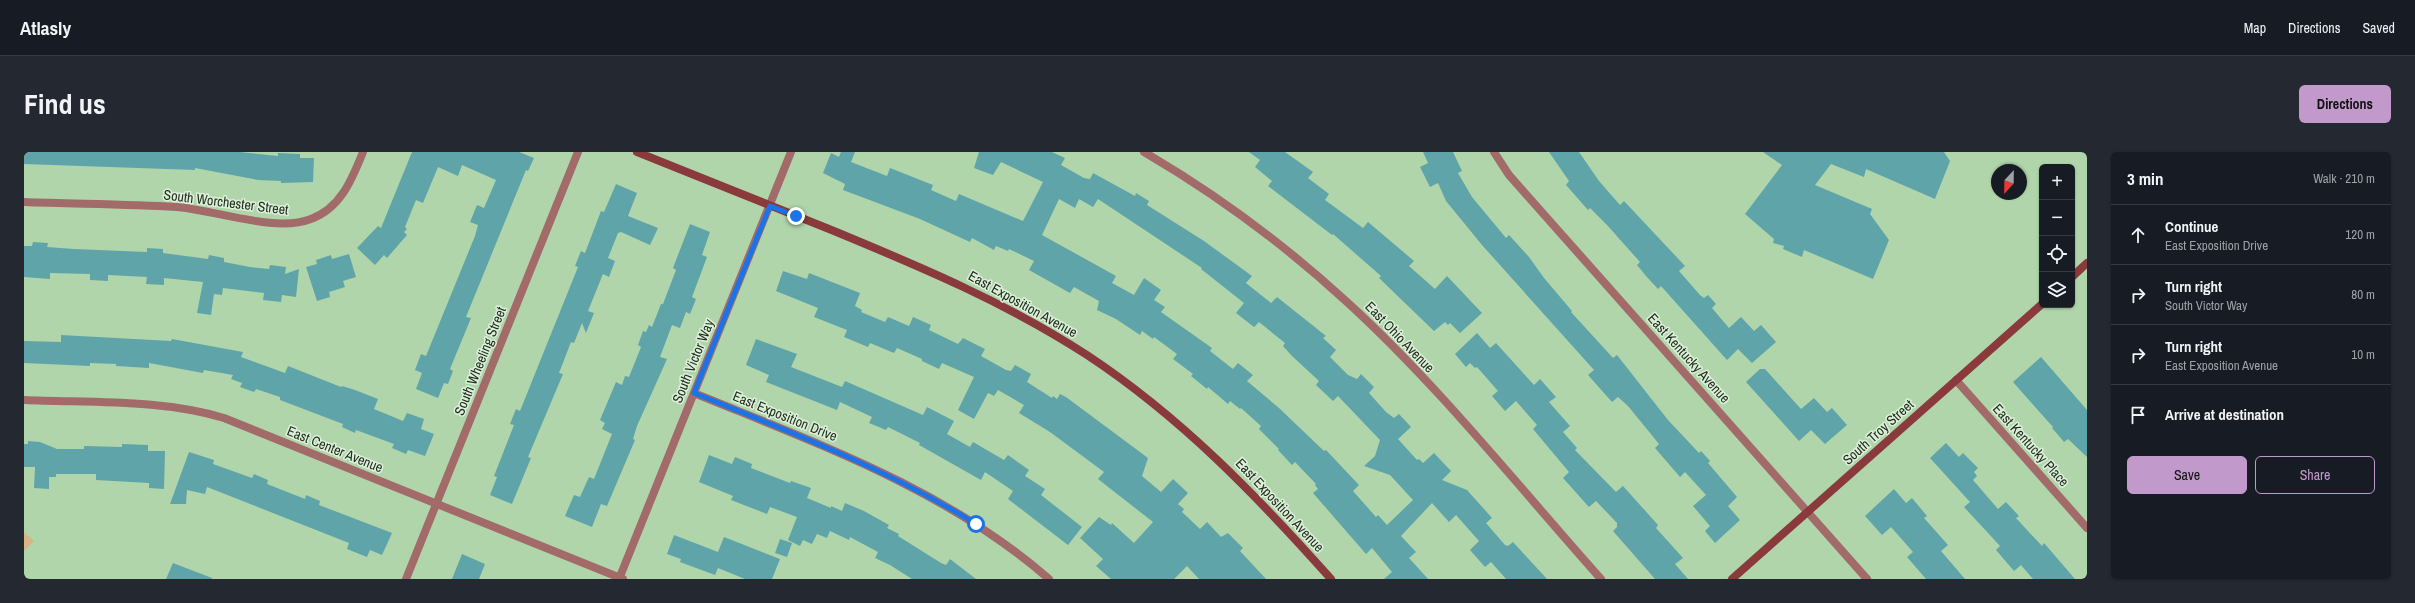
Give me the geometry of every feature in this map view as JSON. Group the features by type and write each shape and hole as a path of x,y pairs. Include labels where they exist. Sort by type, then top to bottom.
{"street":[{"name":"South Worchester Street","path":"24,202 177,207 220,212 278,225 298,223 322,214 339,200 350,184 363,152"},
{"name":"South Wheeling Street","path":"406,579 578,152"},
{"name":"East Exposition Avenue","path":"637,152 950,280 1043,328 1087,355 1171,417 1210,451 1248,487 1331,579"},
{"name":"South Victor Way","path":"621,578 792,152"},
{"name":"East Ohio Avenue","path":"1144,152 1250,222 1347,302 1435,391 1601,579"},
{"name":"East Kentucky Avenue","path":"1494,152 1514,181 1867,579"},
{"path":"2075,274 2087,263"},
{"name":"South Troy Street","path":"1732,579 2039,307"},
{"name":"East Kentucky Place","path":"1956,380 2087,528"},
{"name":"East Exposition Drive","path":"694,393 836,450 904,482 976,524 1049,579"},
{"name":"East Center Avenue","path":"24,400 159,405 203,412 224,418 621,578"}],"shaded area":[{"path":"24,532 34,541 24,551"}],"building":[{"path":"24,152 240,152 278,156 278,153 300,154 300,158 314,158 313,182 281,183 281,181 258,180 195,168 195,170 24,164"},
{"path":"412,152 519,152 534,158 528,171 526,170 466,317 471,318 450,369 453,371 448,384 444,383 438,398 416,389 422,373 415,370 421,354 426,356 475,236 478,225 470,222 477,205 484,208 496,180 462,165 458,176 438,167 423,203 416,200 405,227 407,229 404,232 407,235 387,258 384,255 375,265 357,248 378,226 381,228"},
{"path":"841,152 855,152 851,162 887,176 890,168 933,185 931,190 956,201 959,194 1023,221 1043,182 1001,162 993,175 974,168 979,152 1052,152 1065,158 1061,165 1084,178 1090,179 1093,173 1135,196 1136,193 1149,201 1147,205 1204,241 1252,276 1246,283 1271,303 1277,297 1326,336 1323,338 1336,350 1330,357 1348,375 1357,379 1361,374 1374,387 1369,393 1386,412 1394,418 1399,414 1411,427 1398,439 1417,460 1419,459 1423,463 1434,453 1451,471 1442,480 1467,490 1492,518 1486,523 1505,545 1508,546 1513,542 1547,579 1506,579 1491,562 1485,567 1470,550 1479,541 1456,515 1449,522 1432,503 1401,536 1416,552 1409,558 1428,579 1384,579 1392,572 1372,548 1366,554 1313,493 1318,489 1315,485 1316,484 1295,462 1292,465 1278,450 1279,449 1259,429 1261,426 1241,408 1240,409 1230,401 1228,404 1208,387 1207,389 1191,376 1193,374 1173,359 1177,354 1154,337 1153,339 1142,331 1140,335 1116,319 1097,310 1099,301 1074,287 1070,293 1029,270 1034,261 1009,249 1008,251 996,246 994,250 972,238 970,242 920,219 843,190 845,184 823,173 831,153 839,157","holes":["1059,199 1075,208 1079,199 1093,207 1098,199 1202,268 1201,269 1244,303 1236,313 1254,327 1259,322 1285,343 1283,346 1319,381 1316,385 1333,401 1338,396 1380,440 1375,456 1364,466 1390,475 1413,500 1387,525 1378,515 1376,517 1353,491 1359,485 1326,450 1324,451 1279,408 1247,381 1253,375 1238,363 1233,369 1210,351 1212,348 1161,312 1165,307 1154,300 1161,290 1144,278 1134,295 1112,283 1116,276 1042,235"]},
{"path":"1249,152 1285,152 1313,172 1308,178 1329,194 1325,200 1363,228 1368,222 1414,261 1409,266 1435,289 1447,276 1482,313 1460,333 1450,323 1448,325 1445,322 1434,331 1379,278 1381,276 1333,234 1332,235 1268,186 1272,181 1255,167 1260,160"},
{"path":"1423,152 1453,152 1462,171 1458,173 1472,197 1506,238 1509,235 1529,257 1544,278 1572,311 1571,312 1613,358 1617,355 1668,420 1699,453 1701,451 1710,461 1708,463 1737,497 1728,506 1740,520 1715,543 1705,531 1710,526 1693,506 1706,495 1685,472 1680,477 1655,448 1659,444 1628,406 1618,397 1612,402 1588,375 1594,370 1482,245 1446,201 1438,183 1430,187 1420,167 1428,163"},
{"path":"1549,152 1579,152 1599,181 1620,205 1624,201 1685,266 1679,271 1700,295 1704,298 1708,295 1716,304 1712,308 1729,328 1741,317 1754,331 1761,325 1776,342 1752,363 1738,349 1727,360 1661,286 1658,289 1646,276 1637,265 1640,262 1607,225 1590,208 1588,210 1566,185 1569,181"},
{"path":"1763,152 1944,152 1950,161 1935,199 1866,169 1864,177 1831,164 1815,185 1872,209 1870,214 1889,240 1873,279 1804,250 1802,257 1783,249 1784,246 1773,243 1774,239 1745,214 1782,165"},
{"path":"616,184 637,193 628,216 658,228 650,245 621,232 618,233 608,258 615,261 609,277 603,274 588,311 594,313 586,333 582,323 574,343 571,342 559,373 563,374 528,457 531,458 512,504 490,495 497,477 494,476 514,425 510,424 516,409 520,411 578,267 575,266 581,251 585,253 601,211 604,212"},
{"path":"690,224 710,232 702,255 707,257 692,297 696,299 690,314 686,312 680,328 672,325 660,357 667,359 637,426 633,439 635,440 607,506 601,504 592,527 565,516 574,495 580,497 589,477 594,479 612,434 602,429 605,423 600,420 616,382 622,385 625,376 629,377 641,347 638,345 643,331 646,332 649,325 652,327 661,304 663,304 676,270 673,268"},
{"path":"33,242 48,243 47,247 74,249 147,252 147,248 163,249 163,253 208,259 209,255 224,258 224,262 250,267 269,269 270,265 286,267 285,274 299,269 296,297 282,295 281,302 263,300 264,293 223,288 222,295 214,294 211,315 197,313 203,282 164,278 164,285 146,284 147,277 108,275 108,281 90,280 90,274 50,273 50,279 24,277 24,246 32,246"},
{"path":"349,254 356,277 343,281 345,287 329,292 330,297 317,301 306,267 317,264 316,260 331,255 332,259"},
{"path":"783,271 807,279 809,273 860,293 855,306 862,310 861,312 885,322 888,317 909,326 913,317 931,325 929,330 958,344 963,338 985,349 981,356 1006,370 1011,371 1015,365 1031,374 1027,382 1052,398 1053,396 1057,399 1060,394 1066,397 1148,458 1142,476 1161,492 1173,479 1188,493 1178,504 1184,509 1182,512 1200,529 1207,522 1221,537 1228,533 1243,548 1240,551 1266,579 1199,579 1187,566 1174,579 1111,579 1096,566 1103,559 1080,538 1099,517 1111,525 1112,523 1134,543 1153,522 1098,479 1104,472 1050,432 1019,413 1024,405 998,390 994,396 988,393 974,419 958,410 974,377 942,363 939,369 922,361 922,359 897,348 894,353 870,343 868,347 844,337 847,330 814,317 818,308 776,291"},
{"path":"1477,333 1490,348 1496,343 1534,385 1540,379 1556,397 1549,402 1570,426 1563,432 1577,448 1575,450 1616,492 1623,486 1658,525 1656,528 1683,558 1675,564 1688,579 1655,579 1613,531 1617,527 1617,523 1596,501 1589,507 1563,478 1569,472 1533,429 1537,425 1516,401 1505,411 1492,396 1498,391 1477,367 1475,368 1470,363 1466,367 1455,354"},
{"path":"61,335 171,341 172,339 243,352 241,357 285,373 288,366 341,387 355,390 378,399 374,409 403,421 407,413 424,419 421,429 434,434 425,456 408,450 406,454 392,448 394,444 356,430 355,433 342,427 343,424 280,400 280,397 256,389 254,392 240,387 242,383 231,379 233,375 204,370 203,373 149,363 149,368 116,366 116,364 90,363 90,366 24,363 24,341 61,342"},
{"path":"756,339 797,354 791,367 842,387 845,381 923,415 927,407 954,421 947,434 970,447 973,442 1004,460 1008,455 1029,470 1025,476 1045,489 1041,495 1082,527 1068,545 1008,499 1013,491 985,472 981,480 919,445 920,443 888,427 886,430 869,423 872,417 840,402 837,410 766,382 769,375 746,365"},
{"path":"2041,357 2087,410 2087,457 2068,439 2064,442 2052,428 2053,427 2013,382"},
{"path":"1760,369 1765,369 1801,409 1814,398 1827,412 1832,408 1847,425 1825,444 1811,430 1799,441 1746,382"},
{"path":"28,441 40,442 57,449 84,449 84,446 122,447 122,444 148,445 148,451 165,451 164,489 149,488 149,483 96,480 96,474 56,474 56,477 49,477 49,489 34,488 35,467 24,467 24,444 28,444"},
{"path":"1946,443 1959,457 1963,453 1978,468 1974,472 1977,476 1973,480 1998,509 2006,502 2019,516 2016,518 2042,546 2044,543 2075,579 2033,579 2021,565 2014,571 1996,550 2000,546 1964,507 1970,502 1930,458"},
{"path":"189,452 214,460 213,464 252,478 254,474 268,480 267,484 305,499 306,495 320,501 319,505 392,533 382,555 370,550 367,557 347,549 349,543 207,487 205,494 187,490 186,504 170,504"},
{"path":"709,455 732,464 735,457 752,464 751,468 790,483 791,481 811,488 807,498 831,508 831,506 842,511 845,503 864,511 889,525 887,528 899,534 898,536 941,563 946,565 950,559 976,579 912,579 890,565 875,558 878,552 850,537 849,540 830,531 827,538 817,534 812,544 803,540 800,546 788,540 797,517 770,507 767,514 731,500 733,496 699,482"},
{"path":"1894,489 1906,503 1912,498 1927,516 1924,518 1948,545 1941,551 1965,579 1926,579 1907,557 1913,552 1891,527 1882,535 1865,516"},
{"path":"674,535 718,552 724,537 780,559 772,579 745,579 718,568 715,575 680,562 681,559 667,554"},
{"path":"780,539 792,543 787,557 775,553"},
{"path":"462,554 485,564 479,579 452,579"},
{"path":"173,563 212,578 212,579 166,579"}],"route":[{"path":"796,216 770,206 694,393 867,464 904,482 976,524"}]}
